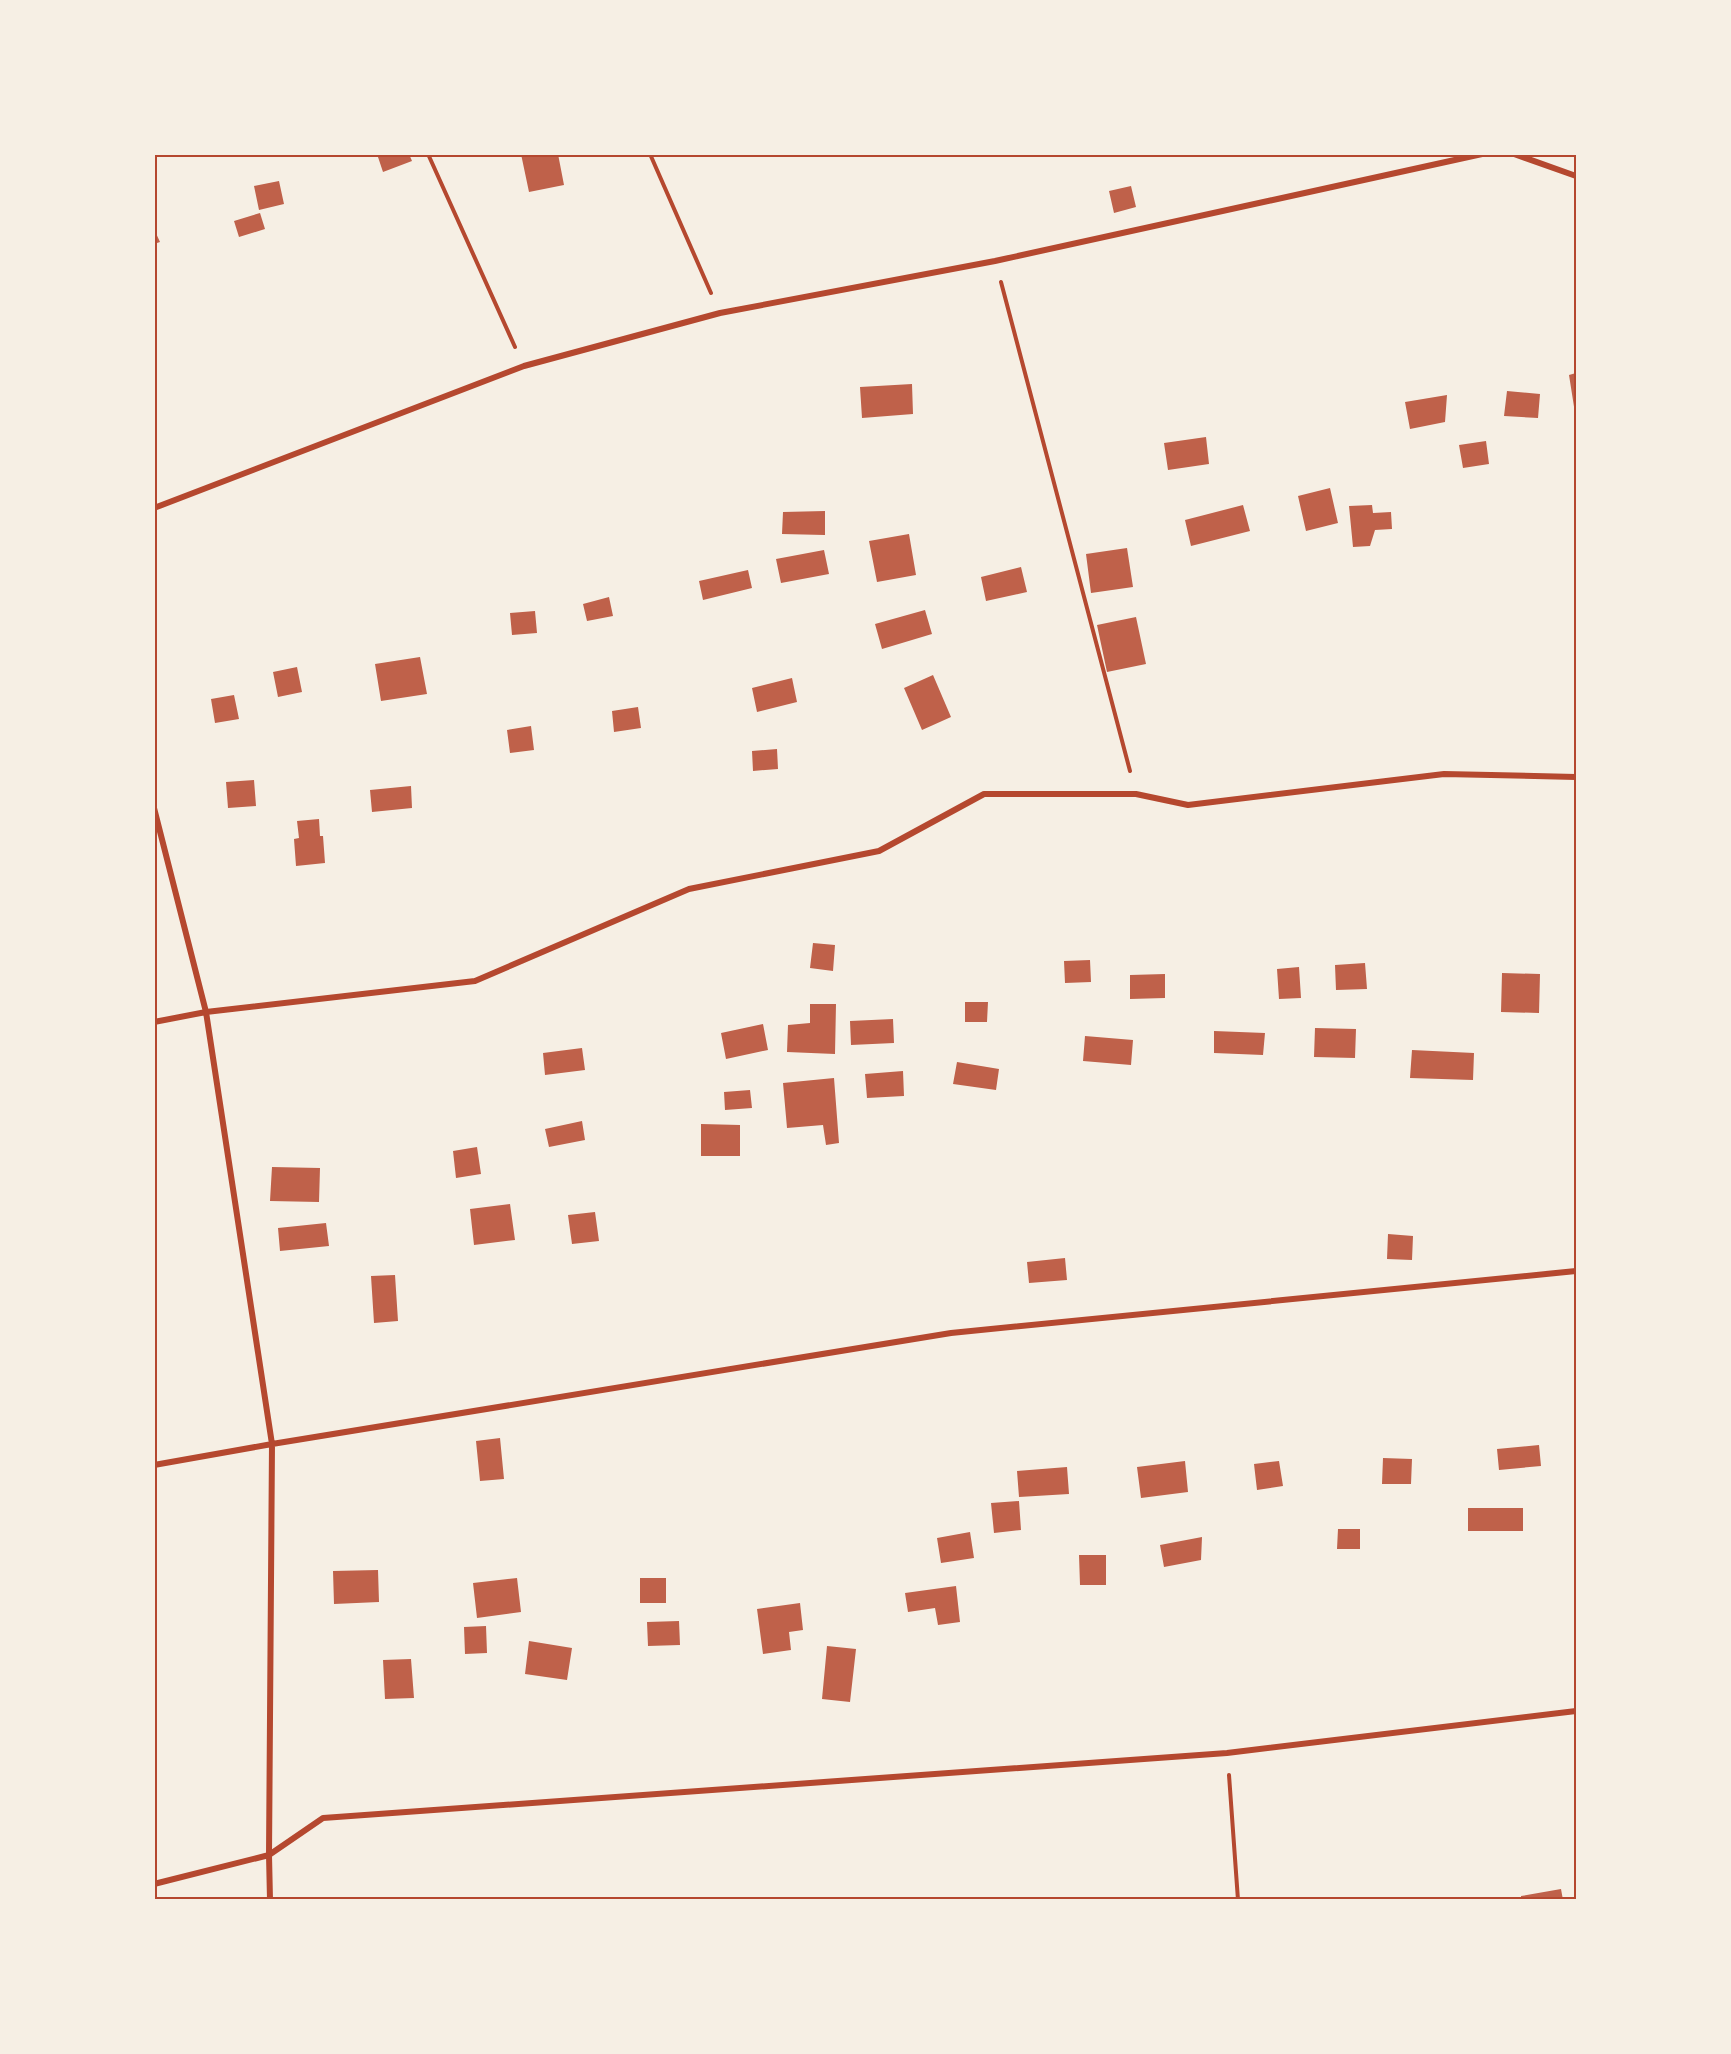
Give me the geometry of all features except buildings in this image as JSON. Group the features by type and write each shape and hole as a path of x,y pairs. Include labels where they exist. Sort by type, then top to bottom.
{"street":[{"path":"154,508 524,366 720,313 995,261 1482,154"},
{"path":"1514,154 1576,176"},
{"path":"154,1022 206,1012 475,981 689,889 879,851 984,794 1136,794 1188,806 1444,774 1576,777"},
{"path":"154,808 206,1012 272,1444 268,1855 270,1899"},
{"path":"154,1465 951,1333 1576,1271"},
{"path":"154,1884 268,1855 323,1818 1227,1753 1576,1711"}],"path":[{"path":"428,154 524,366"},
{"path":"651,154 720,313"},
{"path":"995,261 1136,794"},
{"path":"1227,1753 1238,1899"}]}
